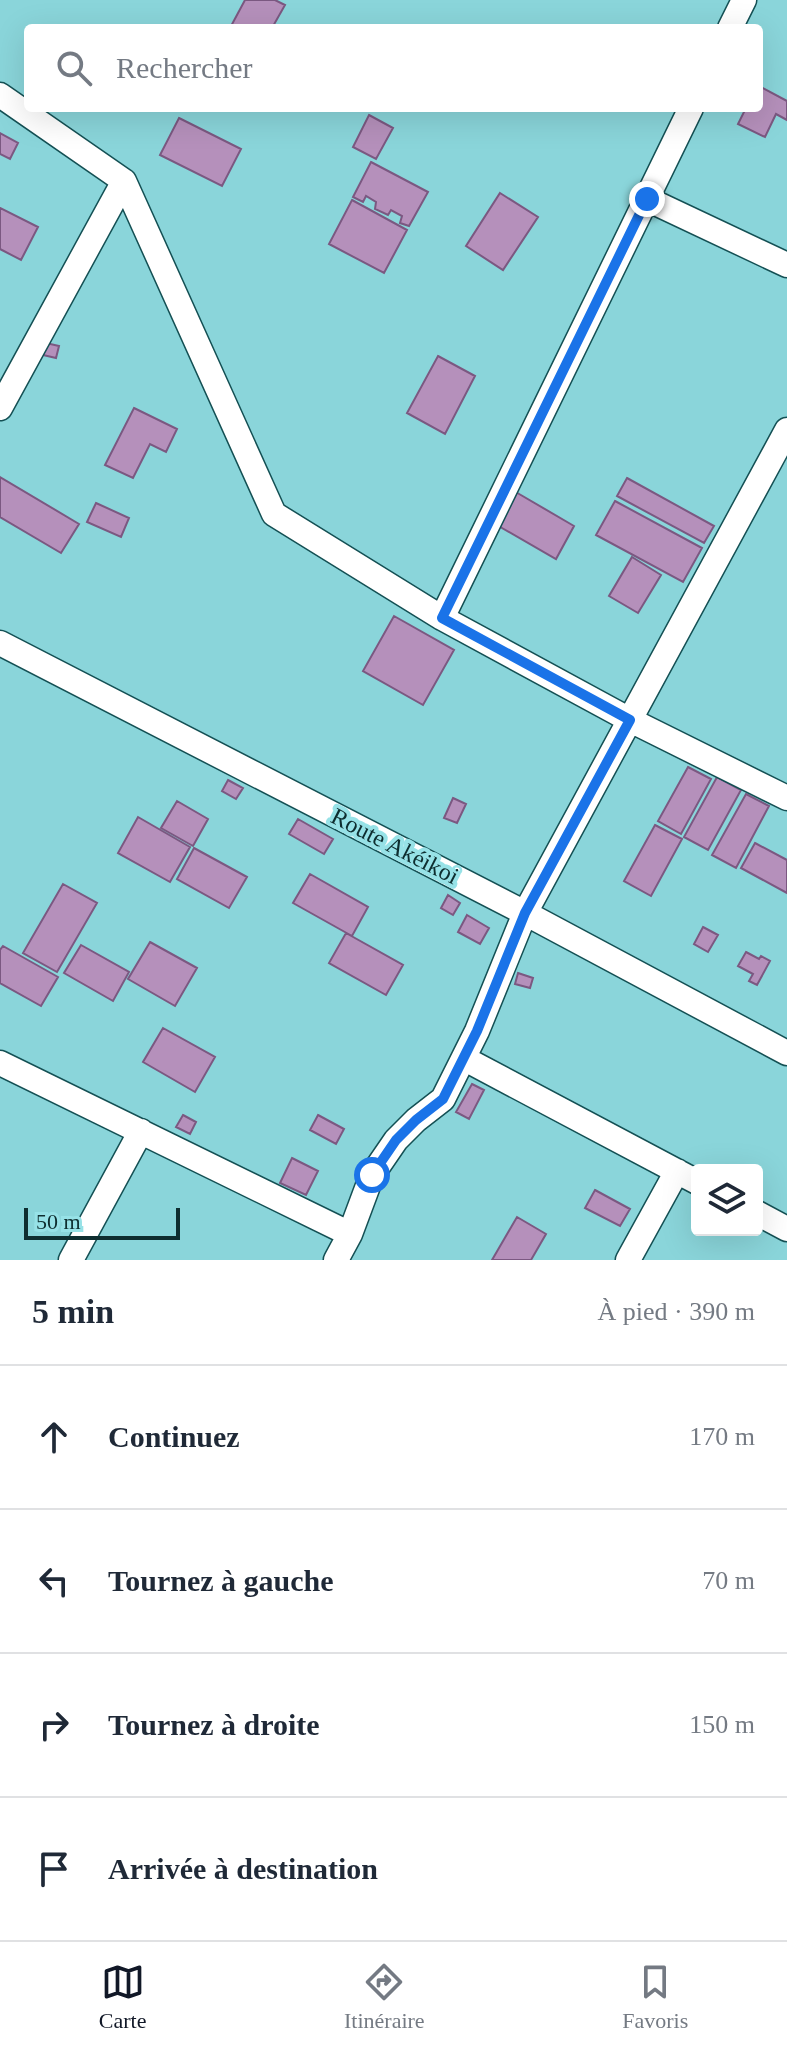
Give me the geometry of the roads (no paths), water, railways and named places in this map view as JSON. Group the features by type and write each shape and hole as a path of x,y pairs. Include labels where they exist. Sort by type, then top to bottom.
{"street":[{"path":"732,24 744,0"},
{"path":"0,95 24,112"},
{"path":"25,112 124,181 274,514 442,618 630,720 787,798"},
{"path":"442,618 689,112"},
{"path":"0,408 124,181"},
{"path":"647,199 787,265"},
{"path":"336,1260 350,1234 372,1175 396,1140 443,1099 465,1059 525,913 787,430"},
{"name":"Route Akéikoi","path":"0,643 525,913 787,1053"},
{"path":"465,1059 687,1176 628,1260"},
{"path":"0,1063 350,1234"},
{"path":"71,1260 141,1131"},
{"path":"763,1216 787,1229"}]}
